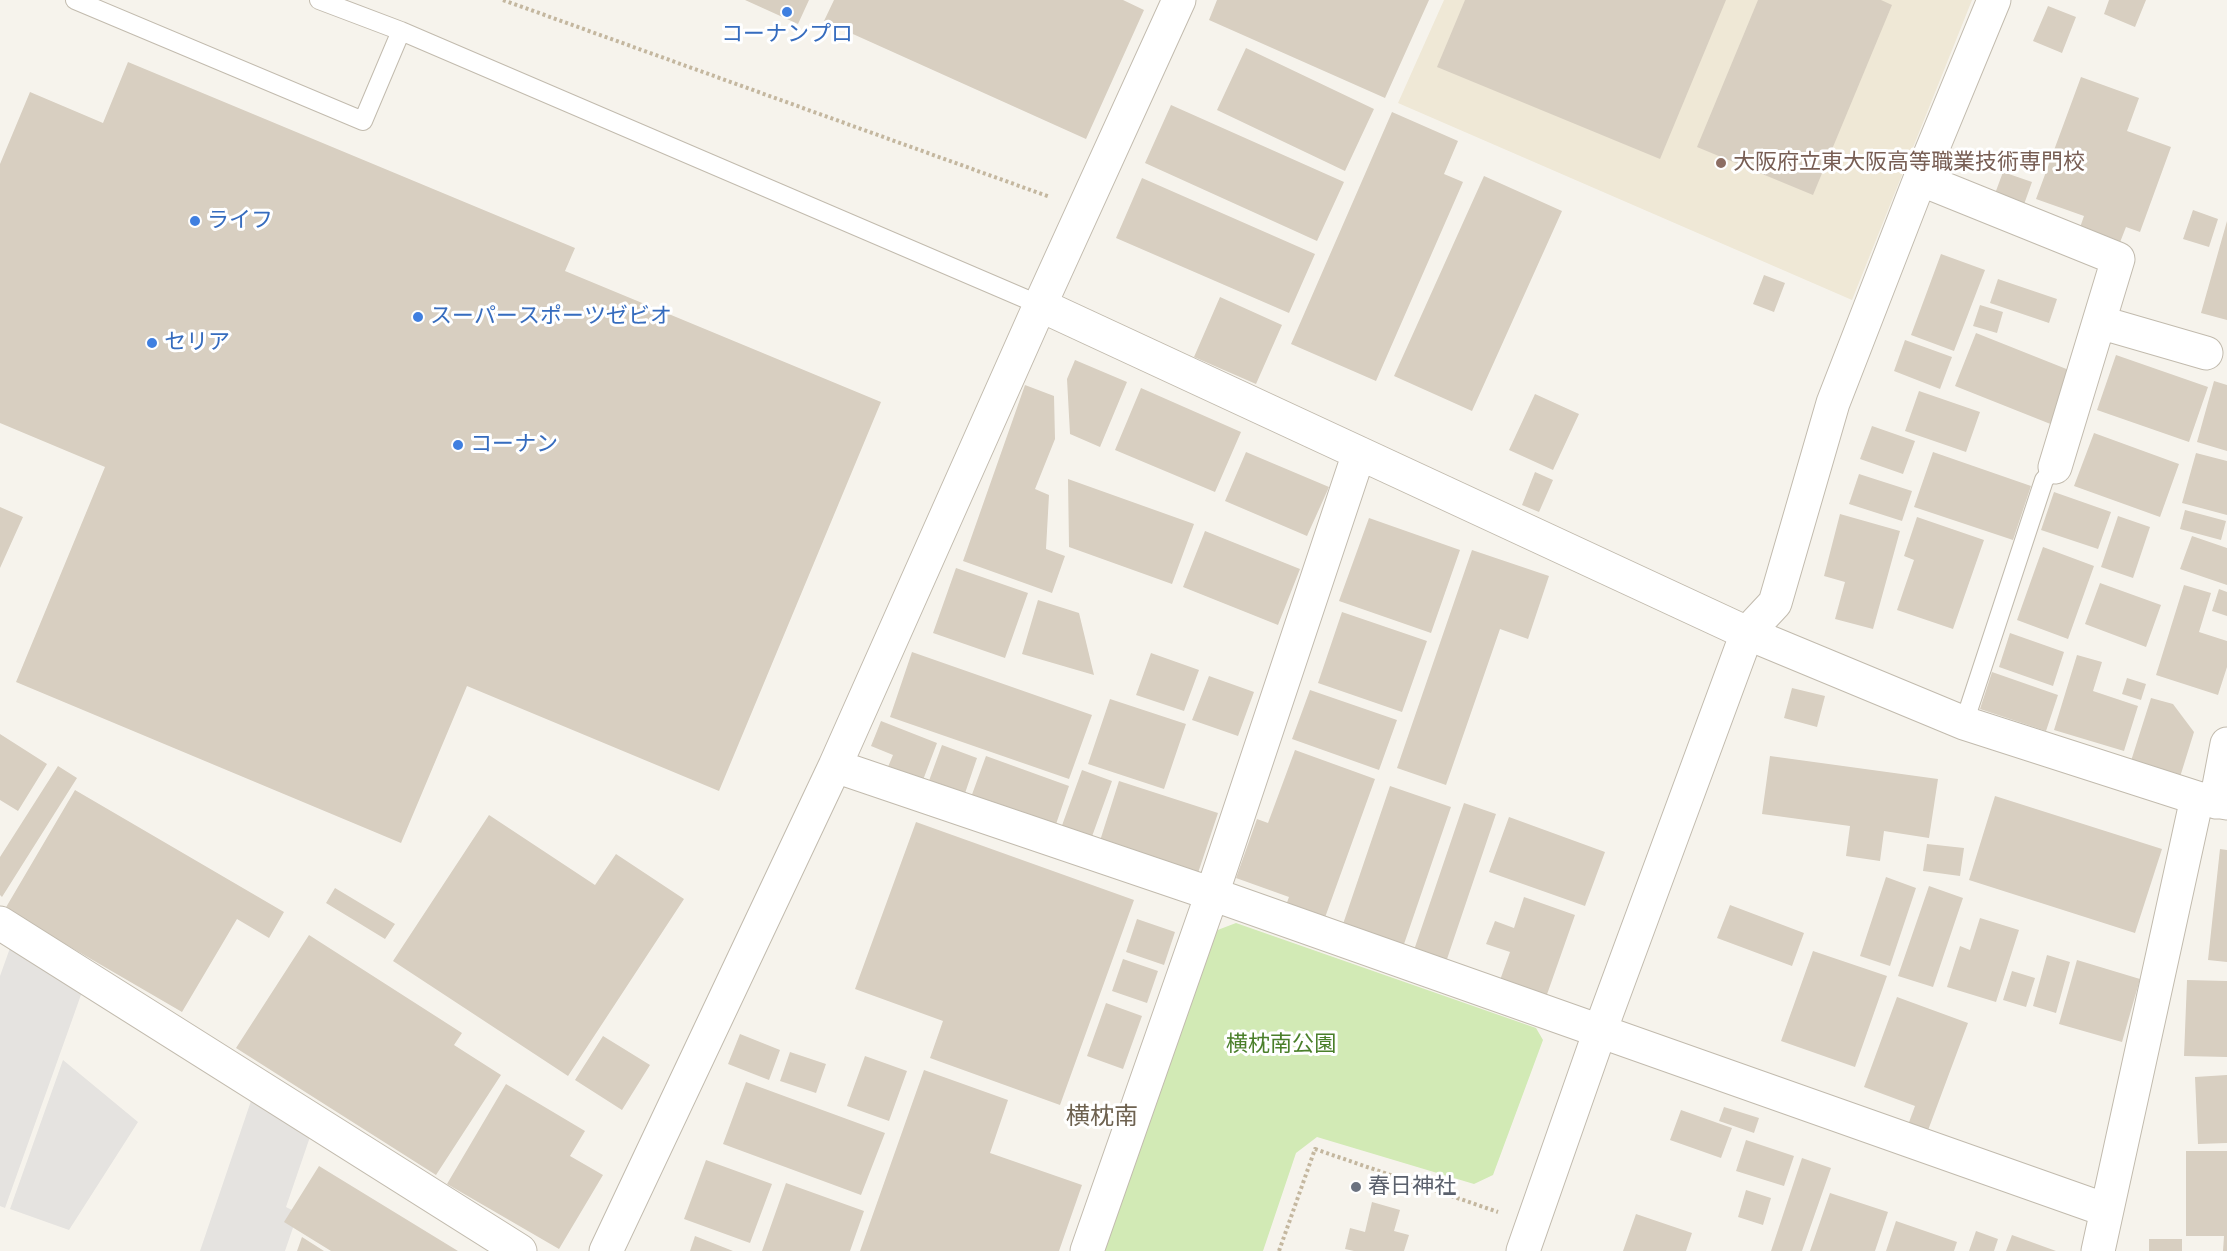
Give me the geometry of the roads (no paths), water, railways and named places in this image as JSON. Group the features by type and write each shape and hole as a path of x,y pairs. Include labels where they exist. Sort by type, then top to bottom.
{"street":[{"path":"606,1251 835,766 1040,305 1179,0"},
{"path":"1528,1237 1600,1031 1747,633 1775,603 1833,403 1920,179 1994,0"},
{"path":"1920,179 2118,259 2055,467"},
{"path":"1040,305 1747,633 1965,723 2213,801"},
{"path":"2099,322 2216,356"},
{"path":"1087,1251 1212,894 1359,453"},
{"path":"2098,1251 2106,1210 2227,744"},
{"path":"835,766 1212,894 2106,1210"},
{"path":"0,922 520,1251"}],"lane":[{"path":"75,0 363,121 401,31"},
{"path":"319,0 401,31 1040,305"},
{"path":"1965,723 2044,480 2055,467"}],"place":[{"name":"コーナンプロ","path":"787,12"},
{"name":"大阪府立東大阪高等職業技術専門校","path":"1721,163"},
{"name":"ライフ","path":"195,221"},
{"name":"スーパースポーツゼビオ","path":"418,317"},
{"name":"セリア","path":"152,343"},
{"name":"コーナン","path":"458,445"},
{"name":"春日神社","path":"1356,1187"}],"district":[{"name":"横枕南","path":"1102,1118"}],"park label":[{"name":"横枕南公園","path":"1281,1045"}]}
